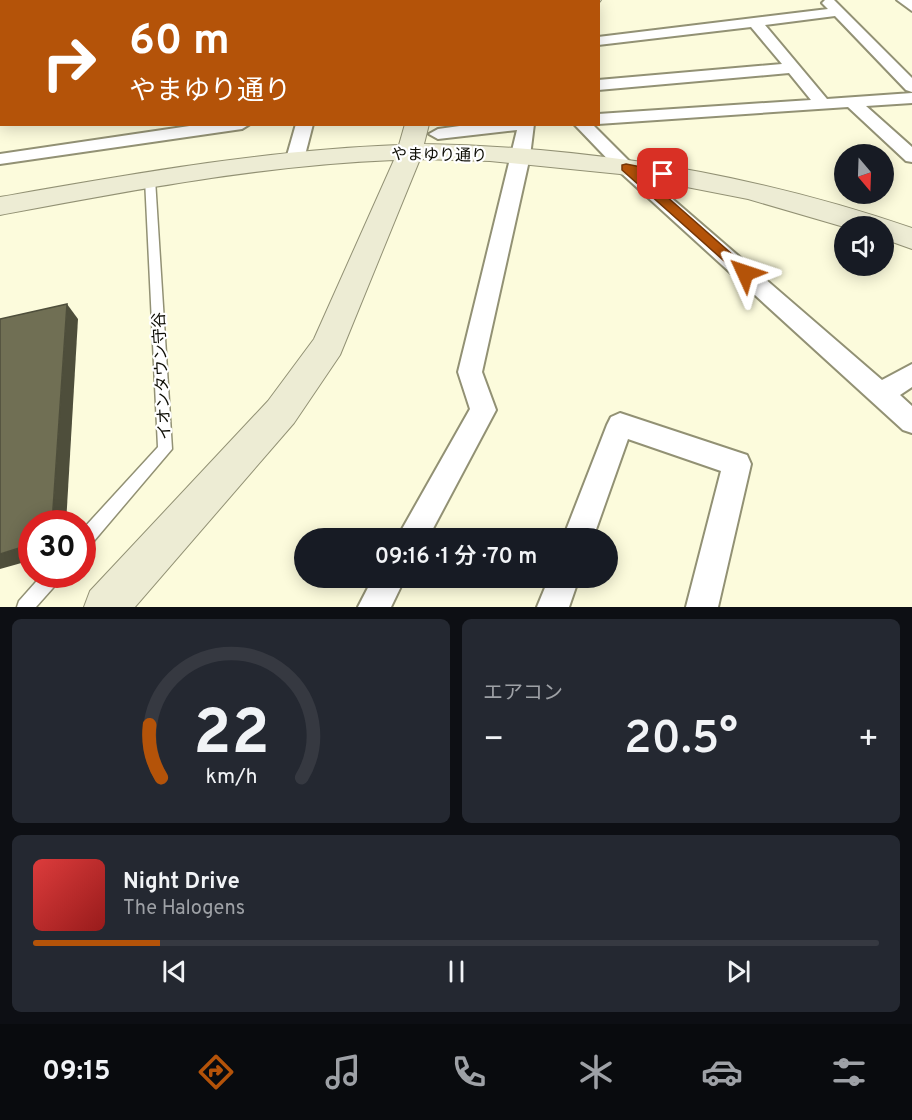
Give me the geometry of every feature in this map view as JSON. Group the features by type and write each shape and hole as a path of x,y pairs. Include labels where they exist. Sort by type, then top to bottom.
{"street":[{"path":"826,0 912,87"},
{"path":"904,0 912,7"},
{"path":"600,41 838,12"},
{"path":"755,22 824,105"},
{"path":"600,85 794,68"},
{"path":"600,119 912,98"},
{"path":"854,103 912,157"},
{"path":"0,159 228,126"},
{"path":"294,159 304,126"},
{"path":"106,607 281,412 328,346 422,137 505,126"},
{"path":"418,528 483,410 470,372 521,156 526,126"},
{"path":"584,126 626,168 912,422"},
{"name":"やまゆり通り","path":"0,206 150,179 294,159 422,137 521,156 626,168 785,201 838,216"},
{"path":"894,233 912,239"},
{"path":"881,394 912,374"},
{"path":"582,528 620,425 737,464 702,607"},
{"path":"374,607 384,588"},
{"path":"553,607 560,588"}],"lane":[{"name":"イオンタウン守谷","path":"96,526 165,449 150,179"},
{"path":"25,607 42,588"}],"building":[{"path":"67,304 53,510 18,510 18,548 0,554 0,319"}],"route":[{"path":"663,174 626,168 745,273"}]}
